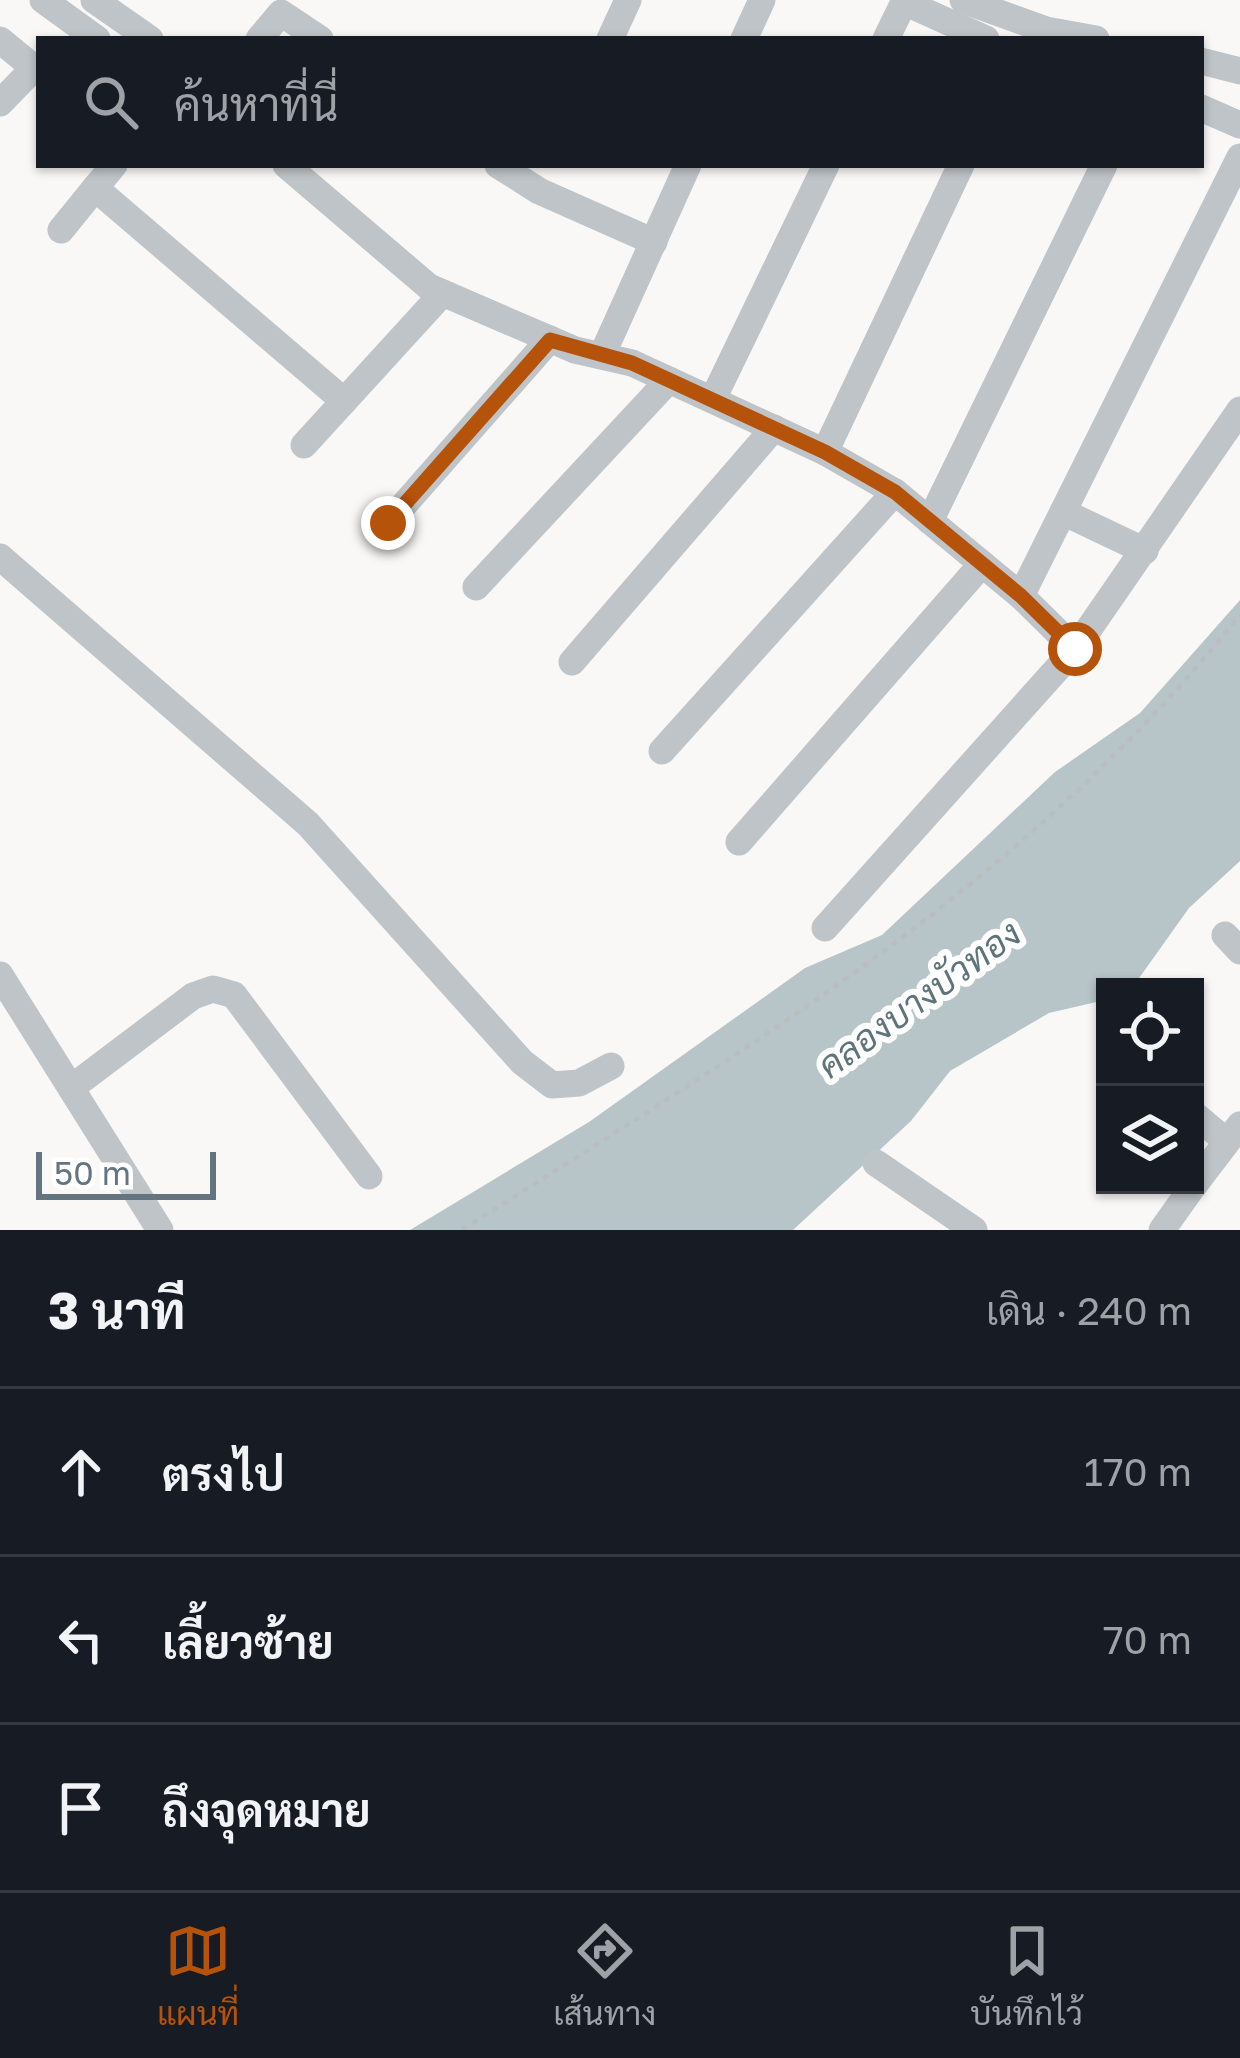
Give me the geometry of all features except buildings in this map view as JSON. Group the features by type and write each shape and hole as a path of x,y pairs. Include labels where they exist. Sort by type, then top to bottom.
{"street":[{"path":"43,0 93,36"},
{"path":"94,0 145,36"},
{"path":"611,36 628,0"},
{"path":"745,36 762,0"},
{"path":"963,0 1046,30 1079,36"},
{"path":"887,36 904,2 979,36"},
{"path":"262,36 285,6 317,36"},
{"path":"0,40 36,70 0,103"},
{"path":"1204,62 1240,71"},
{"path":"1204,110 1240,125"},
{"path":"1021,596 1240,157"},
{"path":"62,230 112,168"},
{"path":"289,168 416,278 442,293 550,340 603,353 713,399 825,452 895,492 1021,596 1075,649"},
{"path":"509,168 545,178 654,242"},
{"path":"603,353 687,168"},
{"path":"713,399 825,168"},
{"path":"825,452 960,168"},
{"path":"930,521 1103,168"},
{"path":"95,188 344,401"},
{"path":"304,445 442,293"},
{"path":"388,523 550,340"},
{"path":"476,587 669,380"},
{"path":"825,928 1075,649 1240,410"},
{"path":"572,662 774,428"},
{"path":"662,751 895,492"},
{"path":"1063,512 1145,551"},
{"path":"0,557 308,824 522,1062 552,1085 579,1083 611,1066"},
{"path":"739,842 982,564"},
{"path":"0,974 160,1230"},
{"path":"71,1088 193,996 213,989 234,994 369,1176"},
{"path":"1204,1119 1233,1133 1204,1173"},
{"path":"875,1163 974,1230"},
{"path":"1162,1230 1188,1194"}],"path":[{"path":"461,1230 807,1011 1005,860 1166,701 1240,615"}],"water":[{"name":"คลองบางบัวทอง","path":"1240,600 1240,861 1189,908 1139,978 1096,978 1096,1002 1049,1013 950,1071 911,1121 793,1230 410,1230 589,1122 805,968 882,935 1055,772 1140,713"}],"route":[{"path":"388,523 550,340 632,363 825,452 895,492 1021,596 1075,649"}]}
